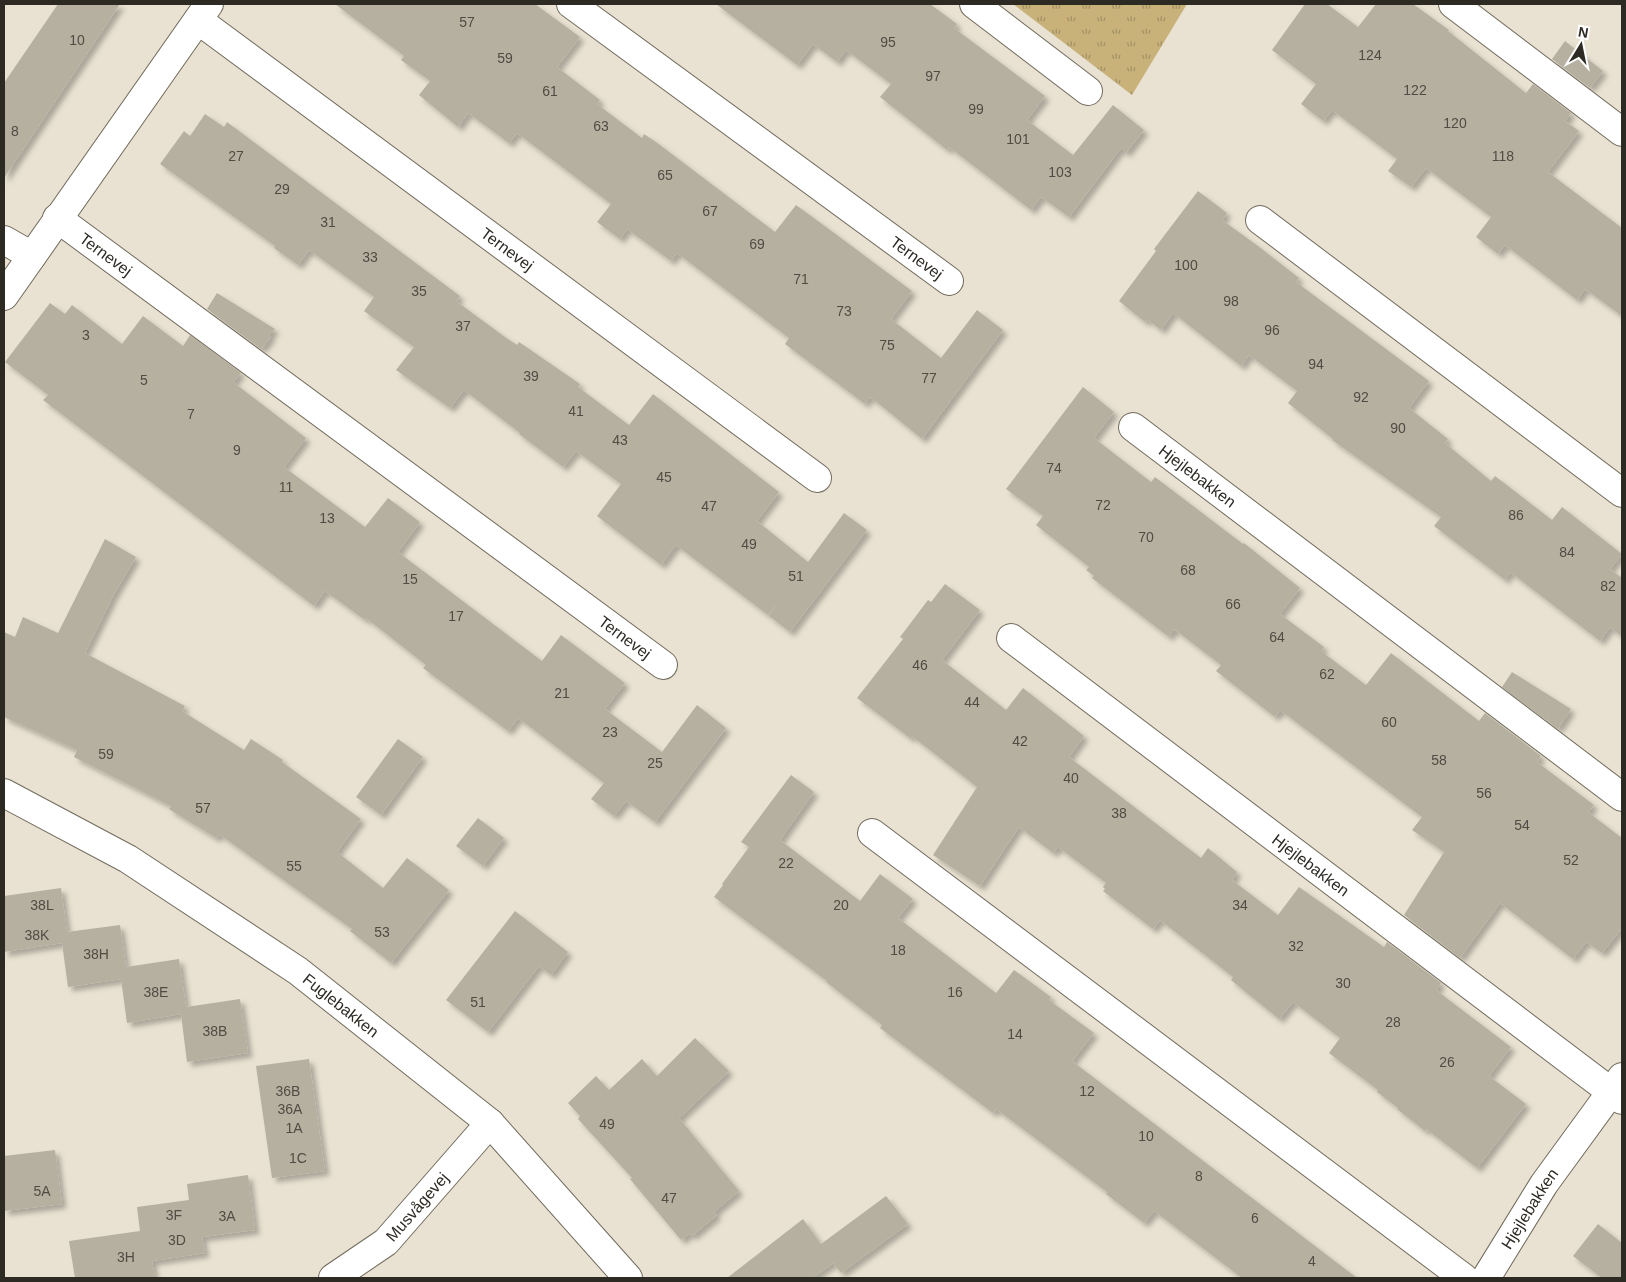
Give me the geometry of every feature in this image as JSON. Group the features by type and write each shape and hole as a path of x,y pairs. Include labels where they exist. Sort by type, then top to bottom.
{"street":[{"name":"Ternevej","path":"570,4 949,281"},
{"path":"974,4 1088,91"},
{"path":"1453,4 1622,132"},
{"name":"Ternevej","path":"4,296 203,12 817,478"},
{"name":"Ternevej","path":"57,218 663,665"},
{"path":"1260,220 1622,493"},
{"path":"4,240 32,256"},
{"name":"Hjejlebakken","path":"1133,427 1622,797"},
{"name":"Hjejlebakken","path":"1011,638 1619,1090 1544,1184 1486,1278"},
{"name":"Fuglebakken","path":"4,793 128,859 298,971 490,1122 628,1278"},
{"path":"872,833 1464,1278"},
{"name":"Musvågevej","path":"333,1278 386,1242 490,1122"}],"green space":[{"path":"1013,4 1187,4 1132,95"}],"building":[{"path":"58,4 120,4 4,178 4,83"},
{"path":"335,4 535,4 580,37 557,67 600,100 597,104 642,138 644,134 656,142 775,232 796,205 837,235 912,291 891,319 941,358 977,310 1003,330 922,439 878,403 869,397 865,404 785,344 789,338 677,253 671,261 627,229 620,239 597,222 611,204 517,133 509,143 468,113 458,127 419,95 430,81 401,60 404,56"},
{"path":"716,4 930,4 957,24 954,28 1045,96 1027,120 1073,155 1113,105 1144,130 1126,153 1121,148 1069,217 1041,197 1031,210 949,147 947,150 880,97 891,84 846,50 837,62 813,44 797,65"},
{"path":"1305,4 1327,4 1358,27 1376,4 1413,4 1449,30 1526,93 1533,84 1571,113 1565,121 1579,131 1548,172 1622,228 1622,316 1585,289 1577,300 1505,245 1498,254 1476,237 1491,217 1426,168 1411,187 1388,171 1397,159 1332,110 1323,121 1301,104 1316,84 1272,50"},
{"path":"1565,41 1603,71 1590,88 1552,59"},
{"path":"205,114 224,127 227,122 460,296 456,301 505,337 517,345 519,342 580,384 578,387 629,425 653,394 779,492 757,521 808,562 844,513 867,530 790,632 769,616 777,603 768,615 676,545 661,565 597,516 621,484 576,451 563,467 464,390 450,408 396,370 414,347 364,311 374,297 309,250 298,265 274,248 275,246 160,164 184,131 190,136"},
{"path":"1198,191 1227,213 1222,220 1299,278 1296,282 1429,381 1409,408 1448,439 1445,443 1491,481 1495,476 1552,520 1562,507 1622,554 1610,569 1622,578 1622,637 1610,627 1600,641 1510,572 1505,580 1434,526 1441,517 1332,440 1288,403 1297,391 1249,355 1241,366 1173,313 1161,330 1147,319 1145,322 1119,301 1156,251 1154,249"},
{"path":"217,293 275,329 261,349 207,309"},
{"path":"50,303 65,314 72,305 122,344 143,316 183,346 190,335 241,373 233,382 306,438 284,467 365,527 388,498 420,522 398,552 542,661 561,635 625,683 605,709 662,752 697,705 726,728 655,822 626,801 614,816 591,799 604,783 518,718 508,731 423,668 426,665 366,618 365,620 325,591 314,606 43,400 48,395 5,362"},
{"path":"1083,387 1114,412 1094,438 1151,482 1155,477 1244,543 1300,588 1280,614 1324,647 1321,651 1366,685 1391,653 1479,721 1485,713 1541,756 1537,762 1594,805 1588,812 1622,838 1622,928 1602,953 1586,942 1573,959 1500,903 1460,958 1404,915 1444,852 1412,830 1422,817 1280,710 1275,717 1216,671 1221,665 1174,629 1169,637 1092,578 1094,576 1086,570 1089,567 1036,525 1043,516 1006,489"},
{"path":"105,539 136,557 114,594 85,653 185,706 182,711 244,750 251,739 283,760 282,762 361,819 337,852 383,888 407,858 449,890 391,963 350,931 352,929 219,834 216,838 169,809 171,806 74,757 77,750 4,717 4,632 15,637 23,617 58,633"},
{"path":"945,584 980,610 942,660 1006,710 1023,688 1084,736 1069,757 1201,858 1208,848 1237,872 1232,880 1278,915 1299,887 1384,947 1387,942 1441,983 1436,990 1511,1047 1489,1076 1526,1104 1477,1168 1426,1129 1425,1131 1377,1092 1378,1090 1329,1053 1340,1038 1293,1002 1279,1019 1231,980 1233,977 1160,920 1153,929 1103,891 1106,883 1058,847 1053,853 1019,827 980,886 933,855 977,787 912,736 910,738 857,698 903,639 900,637 928,600 931,602"},
{"path":"1512,672 1571,709 1558,729 1502,687"},
{"path":"398,739 423,757 381,815 356,797"},
{"path":"791,775 814,792 780,840 860,901 880,874 913,899 898,918 996,993 1014,970 1051,997 1049,1000 1094,1033 1072,1061 1357,1278 1242,1278 1154,1211 1144,1223 1106,1194 1107,1192 996,1109 993,1113 880,1028 882,1025 827,981 714,897 749,847 741,842"},
{"path":"478,818 504,838 483,866 456,846"},
{"path":"61,888 67,932 120,925 126,967 179,959 186,1007 240,999 248,1053 187,1062 181,1014 127,1023 121,979 68,987 62,943 4,952 4,896"},
{"path":"515,911 568,952 551,975 539,966 488,1032 446,1000"},
{"path":"695,1038 729,1071 679,1118 739,1191 714,1212 717,1215 692,1236 690,1233 681,1240 630,1179 632,1178 578,1119 580,1116 568,1103 596,1076 609,1090 642,1059 657,1076"},
{"path":"309,1059 325,1171 272,1178 256,1066"},
{"path":"55,1150 62,1204 4,1211 4,1156"},
{"path":"248,1175 255,1230 202,1237 205,1253 152,1261 155,1278 75,1278 69,1241 140,1231 137,1207 189,1200 187,1184"},
{"path":"886,1196 908,1224 841,1273 833,1263 812,1278 727,1278 803,1219 821,1244"},
{"path":"1598,1224 1622,1243 1622,1278 1602,1278 1573,1256"}]}
